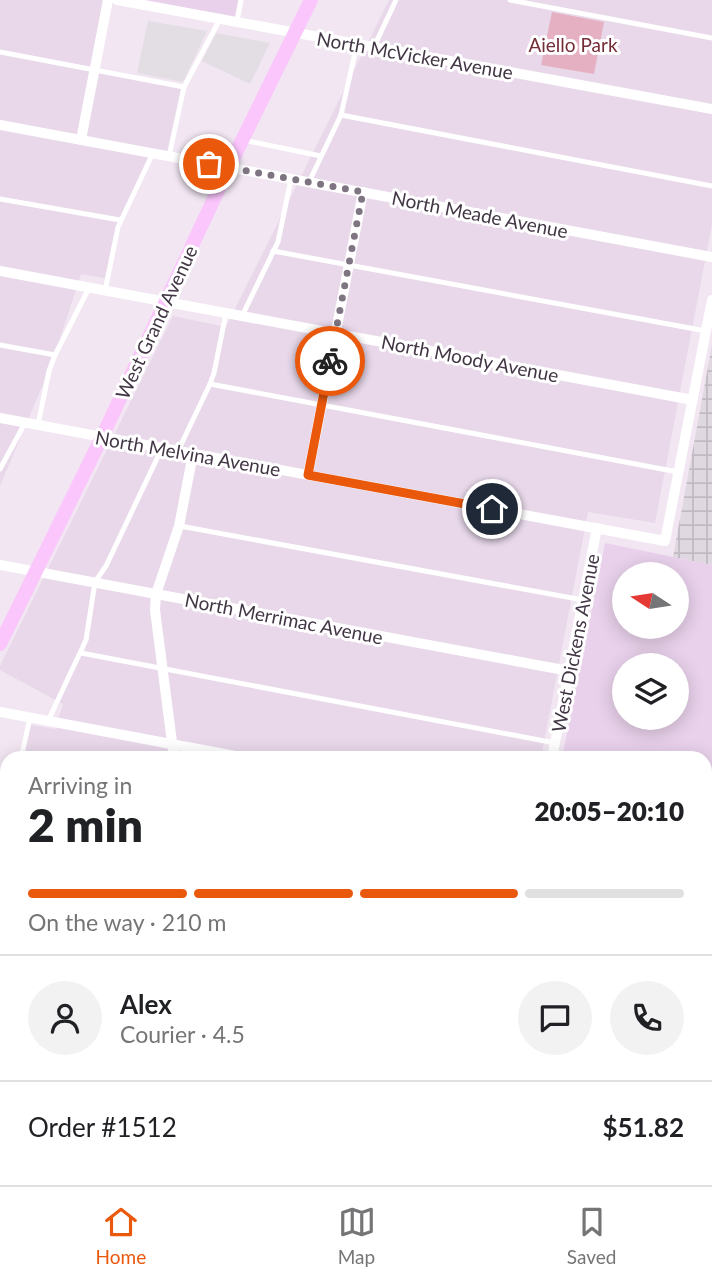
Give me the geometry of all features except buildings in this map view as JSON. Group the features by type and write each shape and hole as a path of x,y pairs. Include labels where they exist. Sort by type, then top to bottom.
{"main road":[{"name":"West Grand Avenue","path":"0,644 311,0"}],"street":[{"path":"81,140 107,0"},
{"name":"North McVicker Avenue","path":"117,0 712,109"},
{"name":"North Meade Avenue","path":"0,125 712,257"},
{"path":"308,475 363,192"},
{"name":"North Moody Avenue","path":"0,271 693,400"},
{"path":"679,472 712,300"},
{"name":"North Melvina Avenue","path":"0,418 665,541 679,472"},
{"path":"174,751 155,610 156,594 179,526 193,454"},
{"name":"West Dickens Avenue","path":"553,751 597,528"},
{"name":"North Merrimac Avenue","path":"0,565 569,671"},
{"path":"0,712 210,751"}],"lane":[{"path":"237,22 241,0"},
{"path":"374,47 396,0"},
{"path":"510,0 712,38"},
{"path":"169,156 184,87 220,19"},
{"path":"309,182 341,115 357,44"},
{"path":"0,52 184,87"},
{"path":"341,115 712,186"},
{"path":"243,139 321,156"},
{"path":"105,291 120,220 153,153"},
{"path":"242,316 278,242 291,179"},
{"path":"0,199 120,220"},
{"path":"274,251 706,331"},
{"path":"38,425 49,371 89,288"},
{"path":"178,451 214,373 226,313"},
{"path":"0,345 55,355"},
{"path":"210,384 679,472"},
{"path":"0,469 25,423"},
{"path":"48,721 86,640 95,582 106,566 162,448"},
{"path":"179,526 583,600"},
{"path":"81,653 555,743"},
{"path":"23,751 30,718"}],"shaded area":[{"path":"0,0 112,0 97,72 182,88 169,153 154,150 118,226 109,279 81,274 52,363 0,486"},
{"path":"142,0 238,0 235,17"},
{"path":"389,0 712,0 712,224 655,523 588,512 542,751 24,751 30,725 55,729 63,704 0,670 0,666 173,316 226,327"},
{"path":"148,21 207,31 183,82 137,73"},
{"path":"216,33 270,43 250,84 202,61"},
{"path":"712,345 712,565 673,557"},
{"path":"605,543 712,565 712,751 563,751"}],"green space":[{"name":"Aiello Park","path":"552,12 604,22 594,74 541,65"}],"way so far":[{"path":"209,164 363,192 330,361"}],"route":[{"path":"330,361 308,475 492,509"}]}
